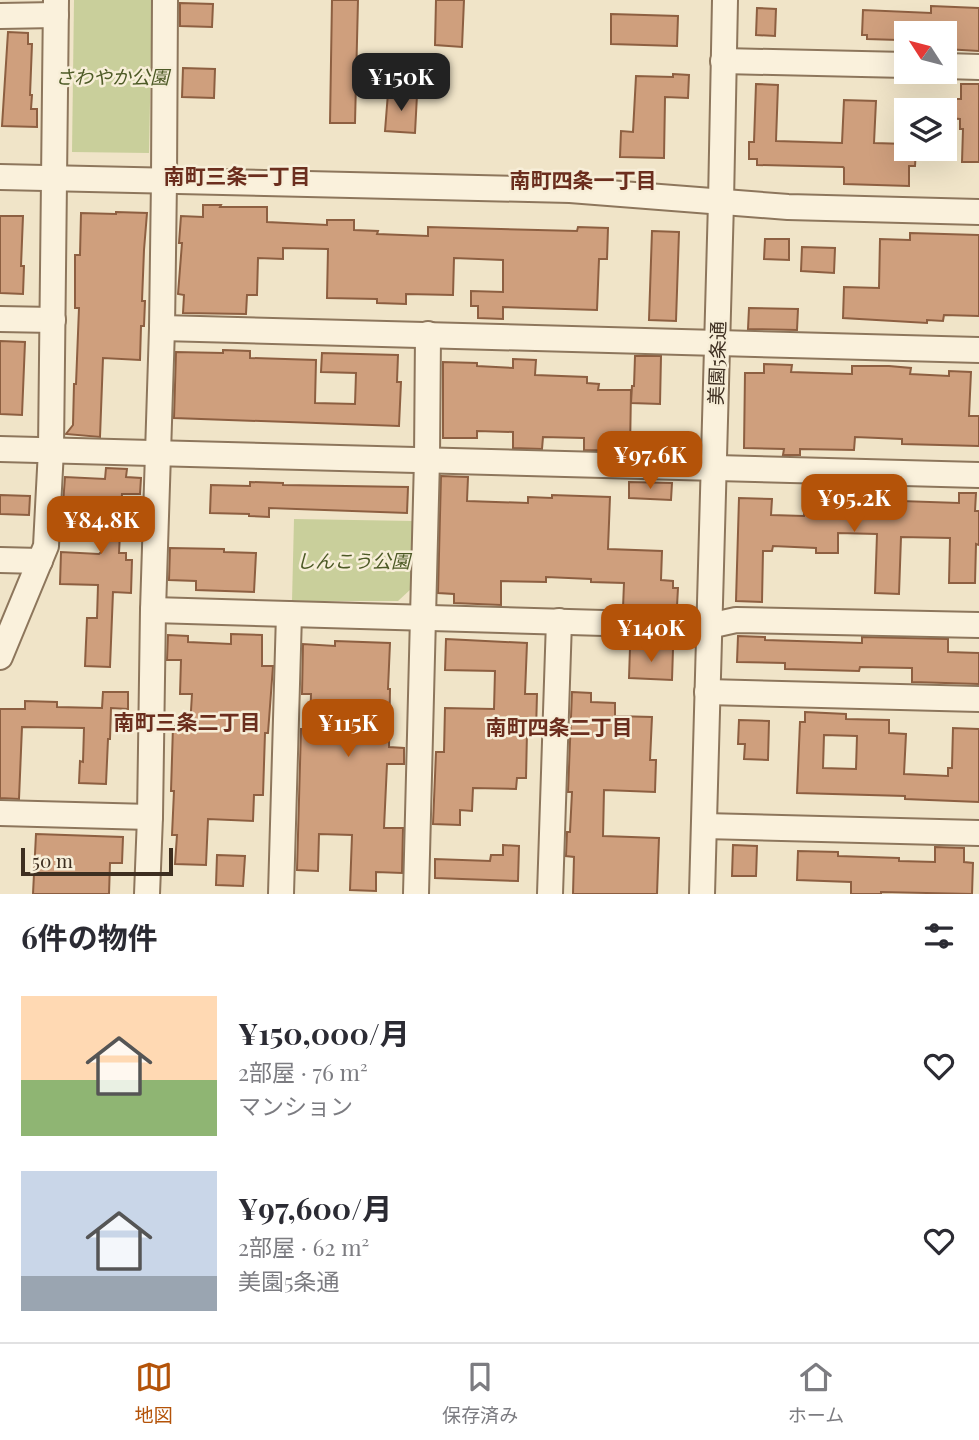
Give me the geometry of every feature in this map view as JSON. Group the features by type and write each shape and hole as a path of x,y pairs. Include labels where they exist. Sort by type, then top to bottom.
{"street":[{"path":"146,894 162,328 164,0"},
{"name":"美園5条通","path":"702,894 725,0"},
{"path":"0,16 56,8 51,450 46,546 0,657"},
{"path":"723,61 894,65"},
{"path":"957,66 979,67"},
{"path":"0,177 570,190 788,207 979,212"},
{"path":"0,319 53,320"},
{"path":"162,328 979,350"},
{"path":"416,894 428,334"},
{"path":"0,449 979,475"},
{"path":"0,560 40,561"},
{"path":"153,610 709,626 736,620 979,625"},
{"path":"282,894 289,614"},
{"path":"551,894 559,621"},
{"path":"707,692 979,699"},
{"path":"0,813 150,817"},
{"path":"704,826 979,833"}],"green space":[{"name":"さわやか公園","path":"74,0 152,0 149,153 72,152"},
{"name":"しんこう公園","path":"294,519 414,521 412,588 398,601 292,601"}],"building":[{"path":"332,0 358,0 355,123 330,123"},
{"path":"436,0 464,0 462,47 435,45"},
{"path":"180,3 213,4 212,27 180,26"},
{"path":"931,6 979,8 979,51 957,50 957,21 894,21 894,40 867,39 867,35 862,35 863,10 931,13"},
{"path":"757,8 776,9 775,36 756,35"},
{"path":"611,14 678,16 677,46 611,44"},
{"path":"8,32 28,33 28,44 32,44 30,95 31,109 37,109 37,127 2,126"},
{"path":"183,68 215,69 214,98 182,97"},
{"path":"673,74 689,75 688,98 665,97 664,158 620,157 621,131 633,132 636,76 673,77"},
{"path":"756,84 778,85 776,141 842,143 844,100 876,101 874,143 894,144 894,161 915,161 915,166 909,166 909,186 844,184 843,167 757,165 757,159 749,159 749,142 754,142"},
{"path":"961,84 979,84 979,162 962,162 963,129 960,129 960,119 957,119 957,99 961,99"},
{"path":"388,93 417,95 415,133 385,131"},
{"path":"203,205 267,207 267,222 327,225 327,220 354,220 354,230 378,231 377,234 428,236 428,227 577,231 578,227 608,228 607,259 599,259 597,310 503,307 503,319 478,318 478,306 471,306 471,291 503,292 503,260 454,258 453,295 406,294 406,304 377,303 377,299 327,298 328,249 283,248 283,259 258,258 257,295 247,295 246,314 183,313 184,295 178,294 181,216 203,217"},
{"path":"81,213 147,213 142,301 145,301 144,326 141,326 140,360 103,358 100,437 66,434 73,425 76,384 79,308 75,308 75,255 80,255"},
{"path":"0,216 23,216 23,294 0,293"},
{"path":"652,231 679,232 676,321 649,320"},
{"path":"910,233 979,235 979,316 944,315 943,321 927,320 927,323 843,318 844,287 879,288 880,239 910,240"},
{"path":"765,239 789,239 789,260 764,259"},
{"path":"802,247 835,248 834,273 801,271"},
{"path":"749,308 798,309 797,330 748,329"},
{"path":"0,341 25,342 22,415 0,414"},
{"path":"223,350 250,351 250,358 316,360 315,403 355,404 356,373 321,372 322,353 398,355 397,382 401,382 399,426 174,418 176,352 223,353"},
{"path":"635,356 661,356 660,404 631,403"},
{"path":"513,359 536,360 535,375 587,377 587,383 599,384 598,390 631,390 630,451 584,450 584,438 543,437 542,449 513,448 513,432 477,431 477,438 443,438 443,362 513,368"},
{"path":"764,364 792,365 791,372 852,374 852,366 889,366 911,368 910,374 949,376 949,371 971,372 969,416 979,416 979,446 902,444 902,439 855,437 854,450 800,449 800,455 783,455 784,449 744,448 745,373 764,373"},
{"path":"106,468 127,469 126,477 141,478 140,494 122,494 119,553 126,553 126,560 132,560 131,593 113,592 110,667 85,666 87,618 97,618 98,585 60,584 61,552 101,552 102,506 63,504 65,477 105,479"},
{"path":"441,476 468,477 467,501 528,503 528,497 552,498 552,495 610,497 608,549 662,551 661,580 673,581 673,588 678,588 677,606 623,608 624,583 546,577 546,582 501,581 501,605 454,603 454,594 438,593"},
{"path":"250,482 408,487 407,513 269,508 269,517 210,513 211,485 250,486"},
{"path":"629,482 672,483 671,500 629,498"},
{"path":"806,485 851,486 851,507 900,509 901,501 959,503 959,493 976,493 979,545 976,544 975,583 949,583 950,538 901,537 899,594 875,593 877,534 838,533 838,553 816,553 816,548 773,546 772,551 763,551 762,602 736,601 739,498 772,499 771,515 804,516"},
{"path":"0,495 30,496 29,515 0,514"},
{"path":"170,548 224,549 224,552 256,553 254,592 196,590 196,581 169,580"},
{"path":"231,634 262,635 262,666 273,666 268,733 265,733 263,795 254,795 253,821 208,819 206,865 175,864 177,835 172,835 174,791 171,791 173,726 190,727 192,694 180,694 181,660 167,660 168,635 188,636 188,642 231,644"},
{"path":"738,636 765,637 765,640 862,643 862,637 948,639 948,652 979,653 979,684 912,682 912,668 860,667 859,671 785,669 785,663 737,662"},
{"path":"446,639 527,643 525,694 537,694 536,732 527,732 526,778 517,778 516,789 473,788 472,811 460,810 460,825 433,824 436,752 444,752 445,708 494,709 495,671 445,670"},
{"path":"335,641 390,643 389,747 404,748 404,764 387,764 384,828 403,828 402,873 376,872 376,891 350,890 352,835 319,834 318,871 297,870 301,729 310,729 311,694 302,694 303,644 335,646"},
{"path":"630,648 673,649 672,680 629,678"},
{"path":"103,692 128,692 128,709 111,708 106,784 79,783 84,728 22,727 19,799 0,798 0,709 25,709 25,701 57,702 57,707 102,708"},
{"path":"572,692 591,693 591,702 615,703 615,716 652,717 650,760 656,760 655,792 604,790 603,836 659,838 657,894 573,894 574,857 566,856 572,792 568,792"},
{"path":"805,712 846,714 846,719 889,720 889,733 906,734 904,774 948,776 948,768 952,768 953,728 979,729 979,802 905,799 905,796 797,793 800,722 805,722","holes":["824,735 857,736 856,769 823,768"]},
{"path":"739,720 769,721 768,760 744,759 745,744 738,744"},
{"path":"36,834 123,837 122,863 110,863 109,894 33,894"},
{"path":"503,845 519,846 518,881 435,878 435,859 490,861 491,855 503,855"},
{"path":"733,845 757,846 756,876 732,876"},
{"path":"935,847 964,848 964,862 973,863 972,894 851,894 851,882 797,880 798,851 838,852 838,856 935,862"},
{"path":"217,855 245,856 243,886 216,885"}],"district":[{"name":"南町三条一丁目","path":"237,175"},
{"name":"南町四条一丁目","path":"583,179"},
{"name":"南町三条二丁目","path":"187,721"},
{"name":"南町四条二丁目","path":"559,726"}]}
